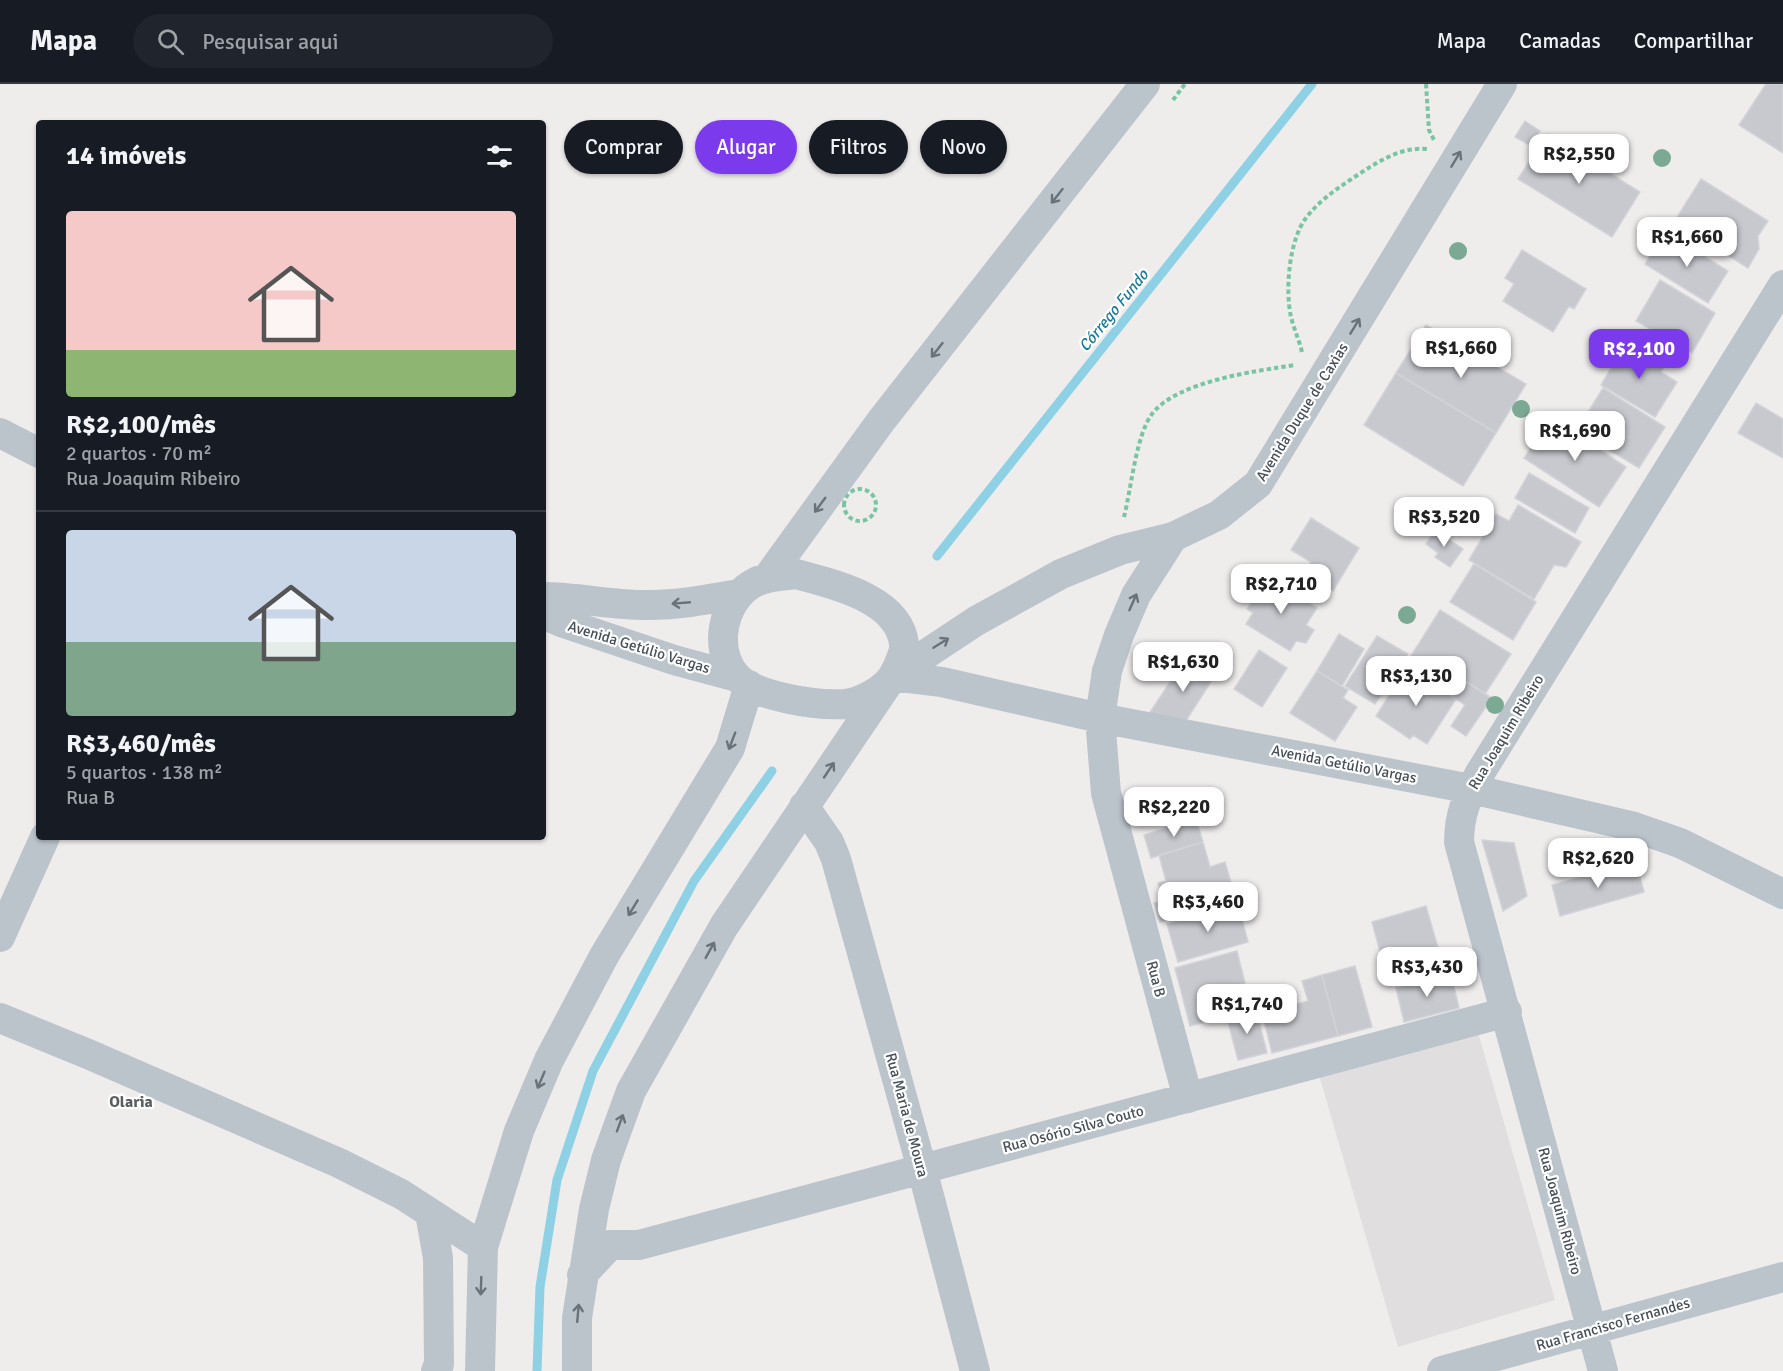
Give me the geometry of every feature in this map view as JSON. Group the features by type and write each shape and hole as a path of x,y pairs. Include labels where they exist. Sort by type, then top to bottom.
{"street":[{"path":"893,676 872,694 856,702 844,704 790,699 743,681 728,662 722,631 739,594 768,577 881,421 1145,84"},
{"name":"Avenida Duque de Caxias","path":"893,676 976,621 1061,574 1120,549 1173,537 1219,515 1258,484 1502,84"},
{"name":"Rua Joaquim Ribeiro","path":"1603,1371 1459,842 1459,823 1470,789 1783,285"},
{"path":"0,433 36,451"},
{"path":"1100,718 1107,671 1119,635 1136,595 1173,537"},
{"path":"577,1371 577,1318 594,1209 606,1160 632,1092 724,926 893,676 905,645 898,625 863,594 796,574 768,577"},
{"name":"Avenida Getúlio Vargas","path":"546,597 575,597 649,606 739,594"},
{"name":"Avenida Getúlio Vargas","path":"546,615 743,681"},
{"name":"Avenida Getúlio Vargas","path":"893,676 942,682 1100,718 1470,789 1631,826 1657,834 1783,894"},
{"path":"480,1371 483,1247 519,1131 549,1060 604,956 730,748 743,681"},
{"name":"Rua B","path":"1100,718 1106,793 1188,1098"},
{"name":"Rua Maria de Moura","path":"804,806 829,842 836,859 975,1371"},
{"path":"0,937 44,840"},
{"name":"Rua Osório Silva Couto","path":"582,1275 610,1245 639,1245 1507,1012"},
{"path":"0,1018 339,1163 401,1194 483,1247"},
{"path":"430,1213 438,1258 439,1364 436,1371"},
{"name":"Rua Francisco Fernandes","path":"1442,1371 1783,1276"}],"path":[{"path":"1426,84 1429,130 1439,150"},
{"path":"1303,353 1291,314 1290,285 1291,253 1305,219 1330,193 1393,153 1411,148 1430,149"},
{"path":"1124,517 1139,447 1152,415 1158,409 1171,399 1201,385 1242,373 1306,363"}],"shaded area":[{"path":"1477,1029 1555,1300 1398,1347 1319,1075"}],"building":[{"path":"1766,84 1783,84 1783,153 1739,125"},
{"path":"1525,121 1540,131 1531,146 1515,137"},
{"path":"1547,134 1640,192 1612,237 1518,179"},
{"path":"1701,179 1768,221 1758,236 1759,249 1748,268 1674,222"},
{"path":"1665,232 1728,271 1708,303 1645,264"},
{"path":"1522,250 1586,289 1574,309 1569,306 1553,332 1503,301 1514,284 1505,278"},
{"path":"1660,280 1715,313 1692,353 1636,321"},
{"path":"1426,325 1526,384 1496,433 1396,373"},
{"path":"1626,342 1665,365 1661,372 1677,382 1655,417 1601,385"},
{"path":"1396,373 1496,433 1463,486 1364,425"},
{"path":"1603,388 1665,427 1639,468 1577,430"},
{"path":"1756,403 1783,419 1783,458 1738,433"},
{"path":"1551,418 1626,467 1599,507 1524,458"},
{"path":"1529,473 1589,508 1575,533 1515,498"},
{"path":"1518,505 1581,542 1566,567 1554,565 1534,599 1469,560 1496,514 1509,521"},
{"path":"1311,518 1359,548 1333,591 1304,573 1311,562 1291,550"},
{"path":"1435,530 1463,549 1450,567 1435,557 1438,553 1426,544"},
{"path":"1474,564 1536,602 1513,640 1450,602"},
{"path":"1267,577 1317,608 1306,625 1314,630 1306,643 1296,641 1290,651 1246,624 1253,613 1247,609"},
{"path":"1440,610 1511,654 1485,694 1437,663 1431,673 1409,659"},
{"path":"1339,634 1364,649 1342,686 1317,671"},
{"path":"1377,636 1408,654 1375,704 1345,686"},
{"path":"1259,650 1287,668 1262,707 1234,689"},
{"path":"1188,655 1216,674 1182,727 1148,715"},
{"path":"1407,667 1456,699 1427,744 1413,735 1410,739 1376,716"},
{"path":"1317,671 1348,690 1343,698 1357,707 1335,741 1290,713"},
{"path":"1464,680 1492,698 1466,736 1451,726 1465,705 1453,697"},
{"path":"1196,819 1203,842 1151,858 1144,835"},
{"path":"1482,840 1514,843 1527,896 1503,911"},
{"path":"1203,842 1210,867 1225,862 1236,900 1160,922 1154,903 1163,901 1158,883 1166,881 1159,855"},
{"path":"1636,862 1644,892 1560,916 1552,885"},
{"path":"1238,904 1248,942 1178,962 1167,924"},
{"path":"1426,906 1439,951 1402,962 1399,954 1382,959 1372,922"},
{"path":"1237,951 1245,983 1219,990 1226,1016 1190,1026 1175,968"},
{"path":"1355,966 1372,1027 1338,1036 1322,975"},
{"path":"1451,974 1459,1008 1404,1022 1396,988"},
{"path":"1322,975 1338,1036 1272,1053 1263,1016 1277,1013 1276,1009 1308,1001 1302,981"},
{"path":"1256,1010 1267,1053 1238,1060 1227,1018"}],"waterway":[{"name":"Córrego Fundo","path":"937,556 1312,84"},
{"path":"537,1371 540,1287 557,1180 593,1071 694,881 772,771"}],"district":[{"name":"Olaria","path":"131,1101"}]}
